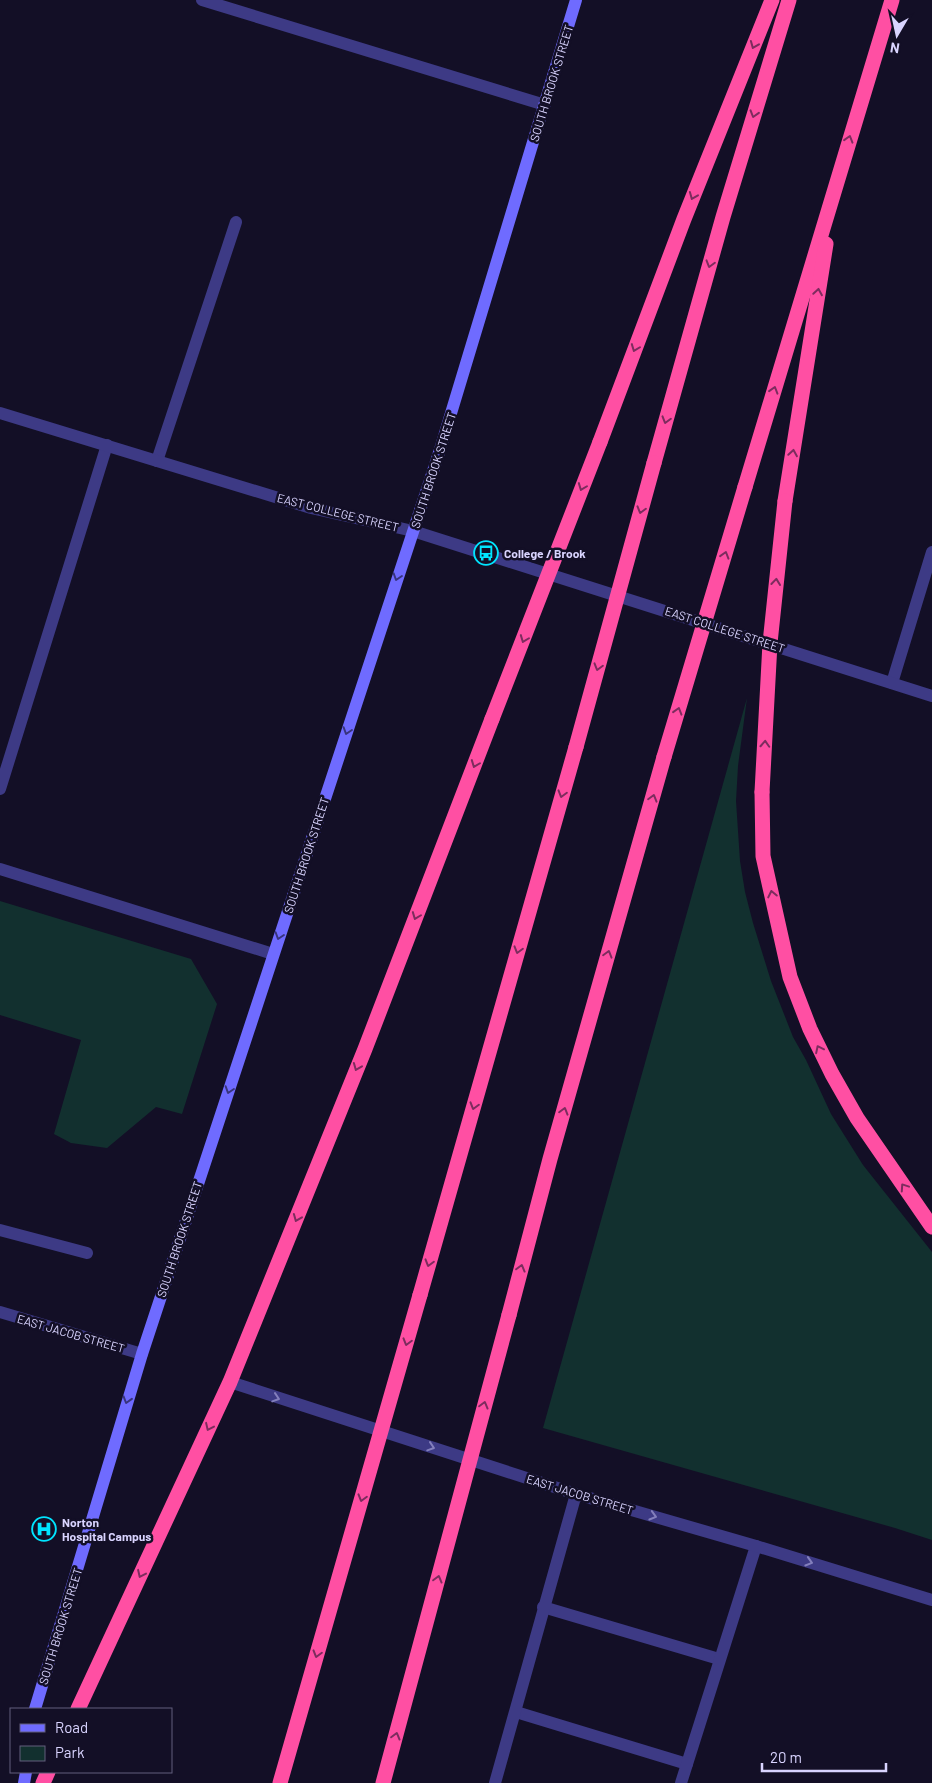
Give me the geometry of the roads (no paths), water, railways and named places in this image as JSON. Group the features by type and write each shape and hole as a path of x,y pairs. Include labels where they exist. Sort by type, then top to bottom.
{"highway":[{"path":"78,1708 230,1382 361,1058 600,442 684,219 772,0"},
{"path":"280,1783 576,747 723,217 789,0"},
{"path":"383,1783 553,1149 664,757 892,0"},
{"path":"835,186 785,501 770,643 762,792 763,856 790,977 810,1029 832,1074 857,1118 932,1227"}],"street":[{"path":"202,0 545,105"},
{"name":"SOUTH BROOK STREET","path":"35,1708 142,1354 439,453 576,0"},
{"path":"158,461 236,222"},
{"name":"EAST COLLEGE STREET","path":"0,413 311,508 413,531 932,696"},
{"path":"0,789 107,445"},
{"path":"892,683 932,552"},
{"path":"0,870 273,954"},
{"path":"0,1230 87,1253"},
{"name":"EAST JACOB STREET","path":"0,1312 142,1354"},
{"name":"EAST JACOB STREET","path":"230,1382 576,1494 756,1546 932,1600"},
{"path":"495,1783 576,1494"},
{"path":"681,1783 756,1546"},
{"path":"543,1607 719,1659"},
{"path":"516,1712 687,1764"}],"place":[{"name":"College / Brook","path":"486,553"},
{"name":"Norton Hospital Campus","path":"44,1529"}]}
